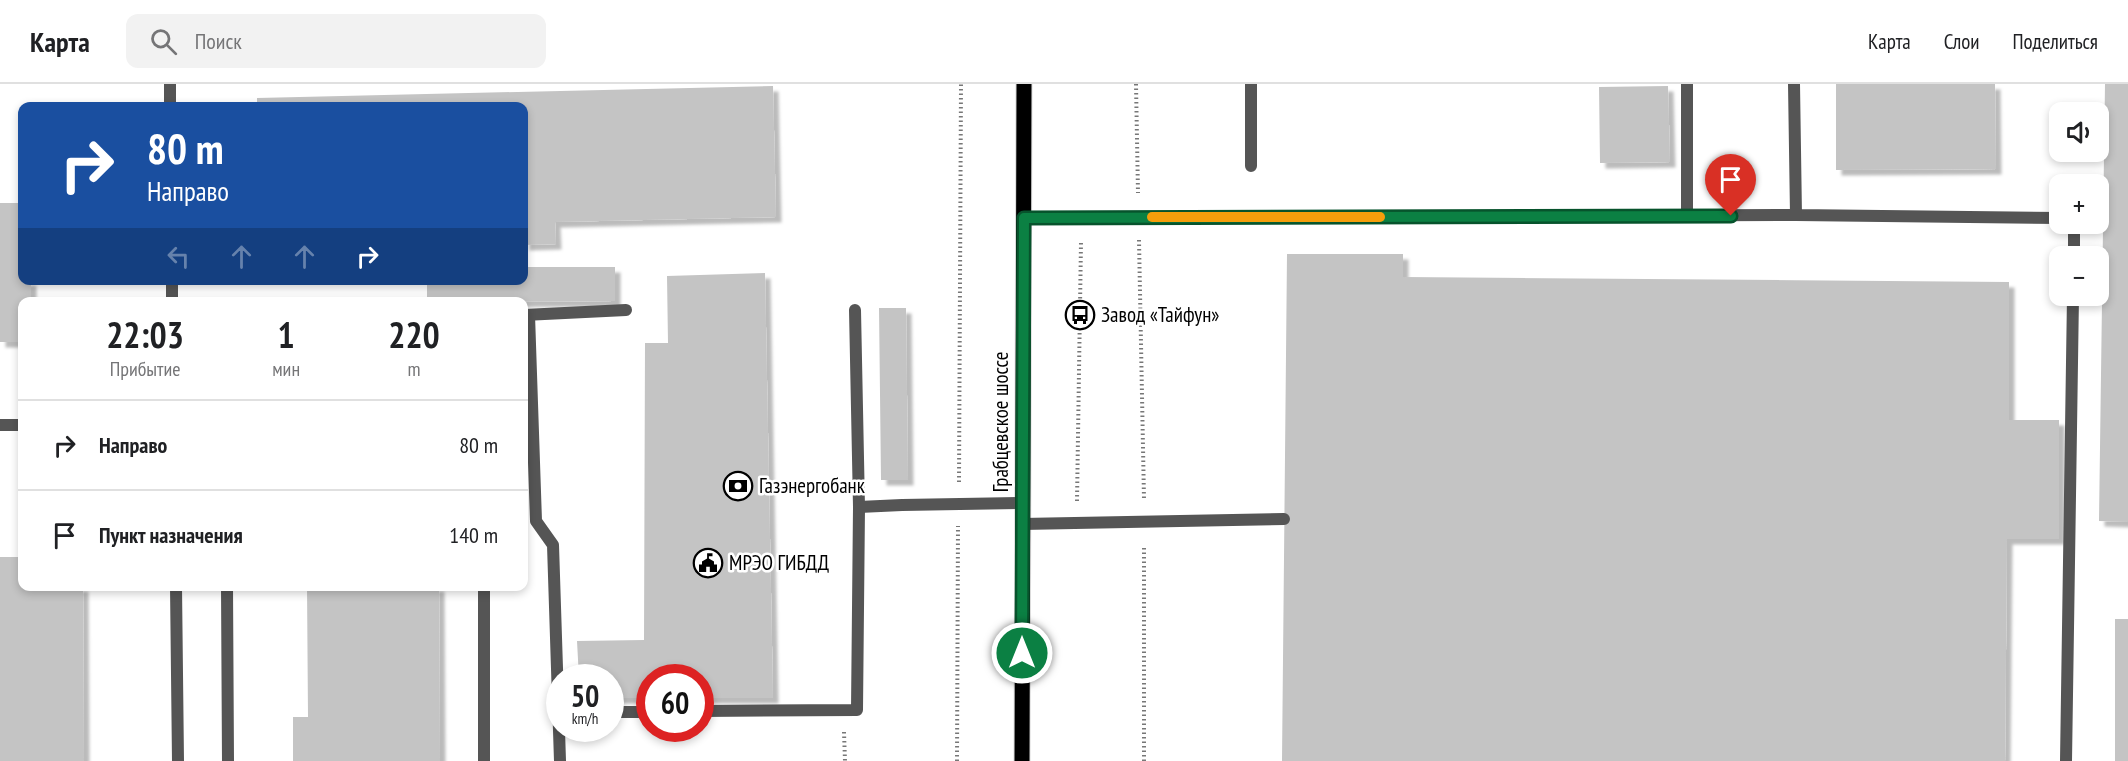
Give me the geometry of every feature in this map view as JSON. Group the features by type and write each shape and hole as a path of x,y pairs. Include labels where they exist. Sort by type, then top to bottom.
{"main road":[{"name":"Грабцевское шоссе","path":"1022,761 1024,84"}],"lane":[{"path":"170,84 170,102"},
{"path":"1251,84 1251,166"},
{"path":"1687,84 1687,216"},
{"path":"1794,84 1796,215"},
{"path":"1024,218 1796,215 2049,218"},
{"path":"2066,761 2073,306"},
{"path":"528,315 626,310"},
{"path":"714,711 857,710 859,507 855,310"},
{"path":"528,356 536,521 553,544 557,664"},
{"path":"0,425 18,425"},
{"path":"859,507 1022,503"},
{"path":"1022,524 1284,519"},
{"path":"176,591 178,761"},
{"path":"227,591 228,761"},
{"path":"484,591 484,761"},
{"path":"560,742 560,761"}],"path":[{"path":"957,761 961,84"},
{"path":"1136,84 1144,522 1144,761"},
{"path":"1077,523 1081,218"}],"building":[{"path":"1836,84 1995,84 1996,169 1836,170"},
{"path":"2105,84 2128,84 2128,522 2099,521 2102,306 2109,306 2109,246 2103,246 2103,234 2109,234 2109,174 2104,174 2104,162 2109,162 2109,102 2105,102"},
{"path":"773,86 776,217 555,222 556,244 528,245 528,102 257,102 257,98"},
{"path":"1668,86 1670,162 1600,163 1599,87"},
{"path":"0,203 18,203 18,285 31,285 31,297 18,297 18,342 0,342"},
{"path":"1287,254 1403,254 1403,277 2009,282 2009,420 2059,420 2059,539 2007,539 2005,761 1282,761"},
{"path":"528,267 615,267 615,301 528,301 528,297 427,297 427,285 528,285"},
{"name":"МРЭО ГИБДД","path":"765,273 773,698 714,698 714,664 636,664 636,698 624,698 624,664 578,664 577,641 644,640 645,343 668,343 667,276"},
{"path":"879,308 906,308 908,480 881,480"},
{"path":"0,557 18,557 18,591 83,591 84,761 0,761"},
{"path":"307,591 439,591 440,761 293,761 293,717 308,717"},
{"path":"2115,619 2128,619 2128,761 2115,761"}],"slow traffic":[{"path":"1152,217 1380,217"}],"place":[{"name":"Завод «Тайфун»","path":"1080,315"},
{"name":"Газэнергобанк","path":"738,486"},
{"name":"МРЭО ГИБДД","path":"708,563"}],"route":[{"path":"1022,653 1024,218 1731,216"}]}
